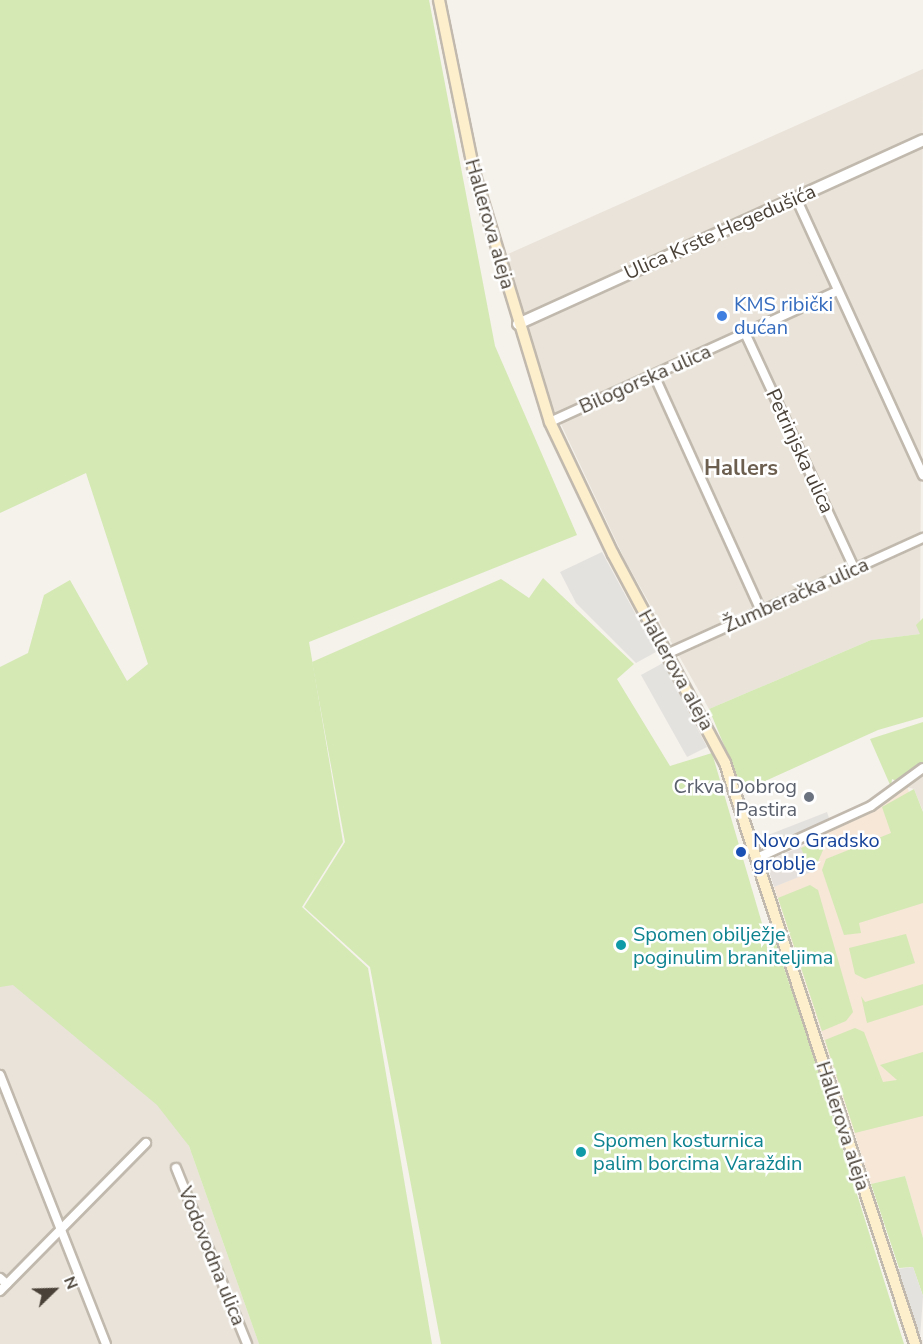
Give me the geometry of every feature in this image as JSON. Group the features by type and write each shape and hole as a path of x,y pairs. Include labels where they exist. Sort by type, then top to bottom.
{"main road":[{"name":"Hallerova aleja","path":"439,0 469,150 518,324 550,422 612,554 669,653 725,763 915,1344"}],"street":[{"name":"Ulica Krste Hegedušića","path":"518,324 923,140"},
{"path":"796,198 923,475"},
{"name":"Bilogorska ulica","path":"550,422 838,291"},
{"name":"Petrinjska ulica","path":"746,333 855,568"},
{"path":"654,375 761,611"},
{"name":"Žumberačka ulica","path":"669,653 923,538"},
{"path":"757,858 871,806 923,768"},
{"path":"0,1075 106,1344"},
{"path":"2,1284 146,1143"},
{"name":"Vodovodna ulica","path":"176,1168 247,1344"}],"shaded area":[{"path":"923,69 920,634 871,640 709,709 625,560 551,403 506,255"},
{"path":"602,552 656,652 636,663 576,603 560,572"},
{"path":"663,663 707,747 687,757 641,675"},
{"path":"923,774 923,811 914,789 907,787"},
{"path":"907,787 923,823 923,1238 905,1176 871,1184 774,887 810,872 801,847"},
{"path":"827,812 830,821 771,843 768,835"},
{"path":"801,847 811,872 774,887 766,861"},
{"path":"57,929 189,1146 259,1344 0,1344 0,937"},
{"path":"913,1267 923,1296 920,1338 897,1269"}],"green space":[{"path":"0,0 429,0 495,346 577,535 309,642 343,842 302,907 368,968 432,1344 259,1344 189,1146 157,1105 13,985 0,987 0,667 28,653 44,595 70,580 127,681 148,664 86,473 0,513"},
{"path":"543,578 634,664 617,679 670,766 712,753 766,937 775,941 904,1344 441,1344 370,967 304,907 345,842 312,662 501,579 529,598"},
{"path":"923,618 923,717 878,730 743,791 709,709 871,640 920,634 916,625"},
{"path":"923,722 923,762 899,782 892,779 891,787 870,739"},
{"path":"914,789 923,812 923,903 859,923 861,933 844,935 822,870 826,859 891,833 882,807"},
{"path":"829,836 814,871 811,872 801,848"},
{"path":"810,885 818,890 853,1012 846,1021 822,1031 778,898"},
{"path":"906,934 915,963 865,979 855,974 849,948"},
{"path":"923,984 923,1005 867,1023 861,996 865,1002"},
{"path":"855,1028 864,1032 883,1082 897,1080 880,1065 923,1052 923,1116 855,1133 825,1040"},
{"path":"905,1176 923,1238 923,1296 913,1267 899,1268 871,1184"}],"place":[{"name":"KMS ribički dućan","path":"722,316"},
{"name":"Crkva Dobrog Pastira","path":"809,797"},
{"name":"Novo Gradsko groblje","path":"741,852"},
{"name":"Spomen obilježje poginulim braniteljima","path":"621,945"},
{"name":"Spomen kosturnica palim borcima Varaždin","path":"581,1152"}],"district":[{"name":"Hallers","path":"741,469"}]}
